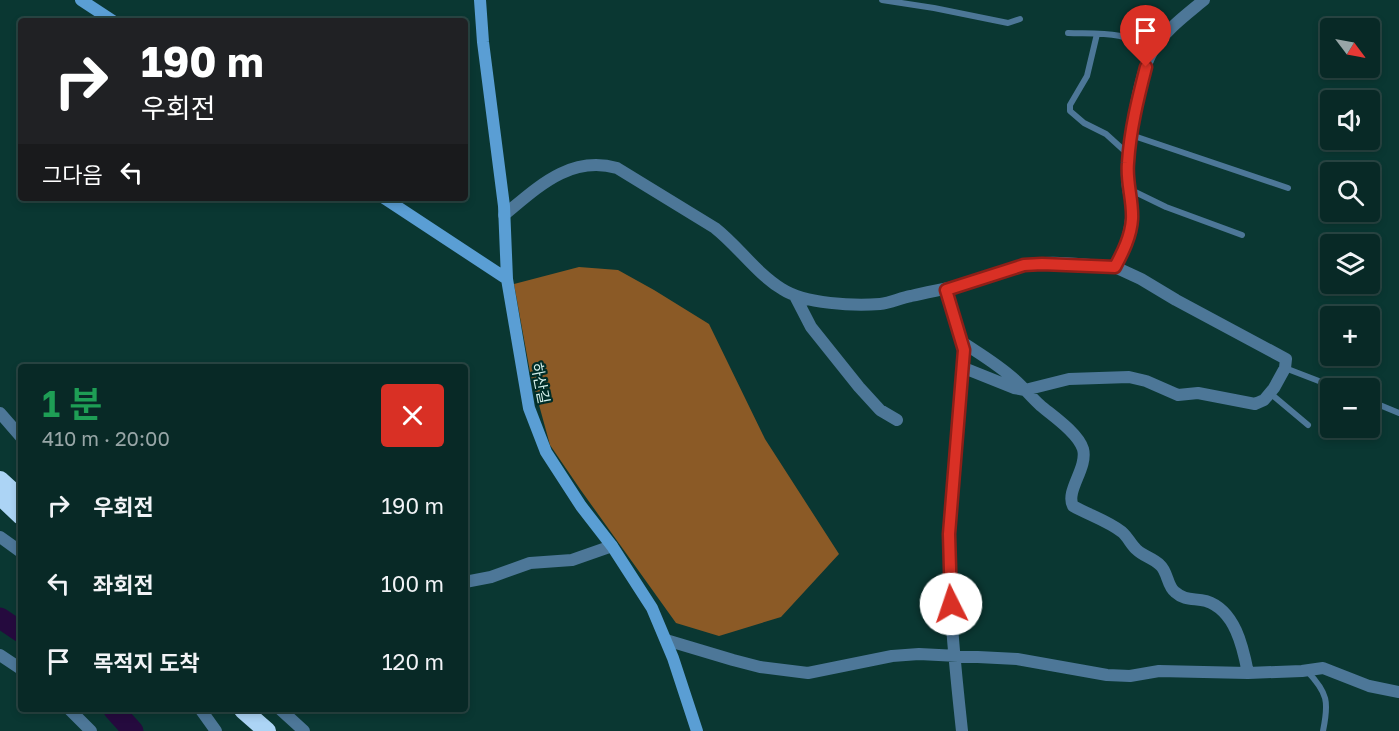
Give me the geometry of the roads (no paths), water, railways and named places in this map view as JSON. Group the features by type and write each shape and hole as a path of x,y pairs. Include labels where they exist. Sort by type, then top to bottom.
{"highway":[{"path":"0,480 18,496"},
{"path":"0,496 18,513"},
{"path":"229,712 250,731"},
{"path":"245,712 267,731"}],"street":[{"path":"81,0 108,18"},
{"name":"하산길","path":"480,0 504,215 507,279 529,408 546,452 652,608 666,640 697,731"},
{"path":"1115,267 1126,244 1132,220 1128,189 1128,155 1140,92 1151,52 1160,39 1204,0"},
{"path":"504,215 529,194 573,167 603,164 617,168 715,228 767,278 782,290 795,296 842,303 879,304 907,296 946,290 1024,265 1072,264 1115,267 1286,359 1285,368 1270,393 1264,400 1255,404 1198,393 1178,395 1146,381 1113,377 1069,379 1025,390 1014,388 964,368"},
{"path":"389,201 507,279"},
{"path":"946,290 964,350 949,534 955,656 962,731"},
{"path":"795,296 811,327 859,387 880,410 897,420"},
{"path":"962,342 1000,367 1062,424 1083,450 1078,480 1071,494 1070,501 1073,507 1122,532 1137,551 1163,567 1172,590 1178,595 1206,601 1223,613 1239,634 1248,673"},
{"path":"0,413 18,434"},
{"path":"0,537 18,550"},
{"path":"468,582 491,578 530,563 572,560 612,546"},
{"path":"666,640 760,667 808,673 892,656 919,654 1017,658 1107,675 1130,676 1159,671 1248,673 1323,668 1369,686 1399,692"},
{"path":"0,655 18,667"},
{"path":"72,712 91,731"},
{"path":"202,712 216,731"},
{"path":"283,712 304,731"}],"lane":[{"path":"882,0 1008,23 1020,19"},
{"path":"1068,33 1120,35 1134,39 1151,52"},
{"path":"1097,34 1087,76 1070,105 1070,111 1084,123 1106,134 1128,155"},
{"path":"1131,135 1288,188"},
{"path":"1128,189 1166,207 1242,235"},
{"path":"1285,368 1320,381"},
{"path":"1270,393 1308,425"},
{"path":"1380,405 1399,413"},
{"path":"1307,670 1317,681 1328,703 1323,731"}],"waterway":[{"path":"0,618 18,630"},
{"path":"116,712 133,731"}]}
